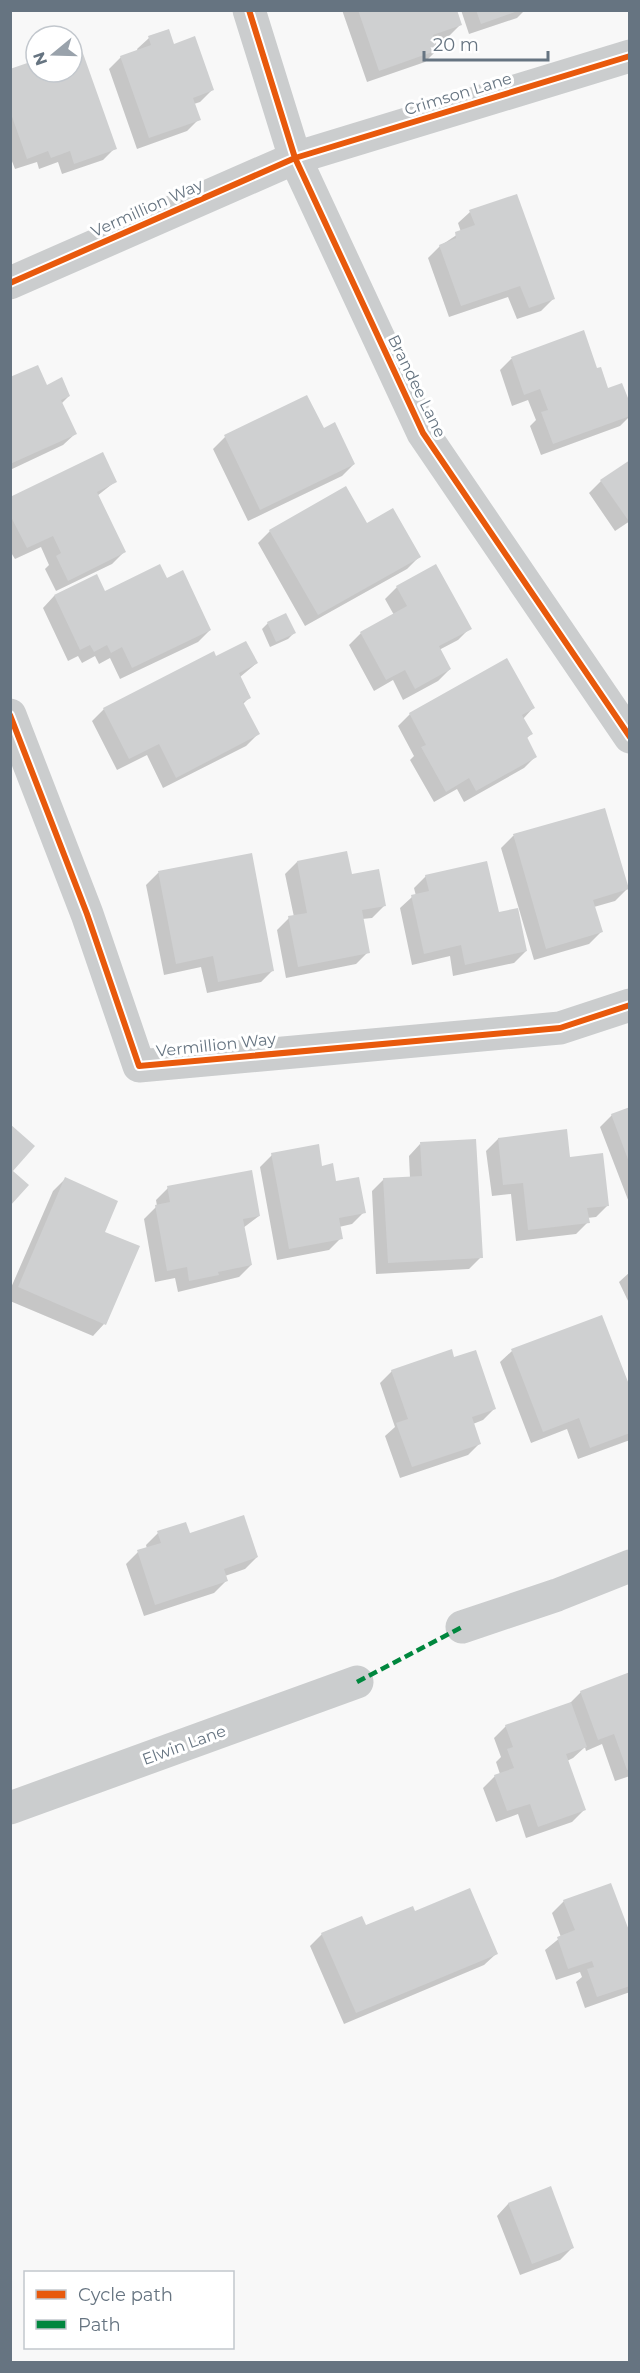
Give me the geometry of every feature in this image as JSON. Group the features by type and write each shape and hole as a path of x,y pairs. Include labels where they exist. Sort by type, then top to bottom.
{"street":[{"name":"Brandee Lane","path":"249,10 295,158 423,433 630,737"},
{"name":"Crimson Lane","path":"295,158 630,56"},
{"name":"Vermillion Way","path":"10,283 295,158"},
{"name":"Vermillion Way","path":"10,715 87,915 139,1066 560,1028 630,1005"},
{"path":"462,1627 557,1595 630,1566"},
{"name":"Elwin Lane","path":"10,1808 357,1682"}],"building":[{"path":"358,10 457,10 462,25 433,35 438,50 379,71"},
{"path":"476,10 518,10 518,11 481,24"},
{"path":"169,29 174,44 195,36 214,90 193,98 201,120 149,138 120,56 151,45 148,36"},
{"path":"84,56 117,149 74,164 70,151 51,158 48,151 27,159 10,111 10,69 24,64 24,84 84,84"},
{"path":"517,194 555,299 529,308 520,286 461,306 439,245 456,238 455,232 475,225 469,210"},
{"path":"584,330 597,368 601,367 608,388 622,383 630,403 630,416 553,444 541,412 548,410 540,389 524,395 511,357"},
{"path":"38,365 47,385 62,377 70,396 61,400 77,434 10,464 10,377"},
{"path":"307,395 324,428 335,422 355,464 260,510 224,435"},
{"path":"103,452 117,482 97,492 126,552 68,581 56,556 61,553 53,536 27,548 10,515 10,497"},
{"path":"630,460 630,519 628,520 600,480"},
{"path":"346,486 367,523 393,508 421,557 318,615 269,530"},
{"path":"160,564 167,578 183,570 211,630 132,668 122,647 111,653 107,645 94,652 90,645 80,650 54,595 97,574 105,591"},
{"path":"436,564 472,629 439,646 451,669 415,689 405,670 386,680 360,632 407,606 396,586"},
{"path":"286,613 296,633 276,642 267,622"},
{"path":"246,641 258,663 239,673 251,698 243,702 260,734 176,778 159,744 129,759 103,708 214,651 216,656"},
{"path":"507,658 535,708 522,715 533,734 527,737 537,757 476,791 469,778 446,792 421,747 426,745 409,713"},
{"path":"605,808 629,889 593,900 603,932 546,949 513,834"},
{"path":"347,851 352,874 379,869 386,906 362,910 370,953 298,967 288,916 307,913 297,861"},
{"path":"252,853 274,971 218,982 213,956 176,964 158,871"},
{"path":"487,861 499,912 518,908 527,951 465,965 461,945 424,954 411,895 429,891 425,875"},
{"path":"630,1107 630,1162 629,1162 611,1114"},
{"path":"10,1124 35,1146 13,1171 29,1185 10,1206"},
{"path":"567,1129 570,1157 603,1153 609,1206 587,1208 590,1223 528,1230 523,1183 503,1185 498,1138"},
{"path":"476,1139 483,1258 388,1263 383,1178 422,1176 420,1142"},
{"path":"319,1144 322,1166 333,1163 336,1181 359,1177 366,1213 339,1218 343,1239 289,1249 271,1153"},
{"path":"252,1170 260,1216 243,1219 252,1265 189,1281 187,1267 167,1271 155,1205 170,1202 167,1186"},
{"path":"65,1177 118,1201 105,1232 140,1246 106,1325 18,1287"},
{"path":"602,1315 630,1387 630,1433 590,1448 579,1418 543,1432 511,1349"},
{"path":"452,1349 454,1357 476,1350 496,1409 472,1417 481,1444 412,1467 396,1423 408,1419 391,1370"},
{"path":"244,1515 258,1557 224,1569 228,1581 155,1605 137,1550 161,1543 157,1531 186,1522 190,1533"},
{"path":"630,1672 630,1769 627,1770 614,1734 598,1740 580,1691"},
{"path":"571,1702 587,1747 566,1754 586,1810 538,1827 530,1804 507,1811 494,1775 514,1768 507,1749 513,1747 505,1725"},
{"path":"611,1883 630,1933 630,1986 597,1997 587,1969 594,1967 592,1961 568,1969 557,1937 575,1930 563,1900"},
{"path":"470,1888 498,1954 356,2013 321,1933 362,1916 366,1925 413,1906 415,1911"},
{"path":"551,2186 574,2248 532,2264 508,2203"}],"marked path":[{"path":"357,1682 462,1627"}],"cycle path":[{"path":"249,10 295,158 423,433 630,737"},
{"path":"10,283 295,158 630,56"},
{"path":"10,715 87,914 139,1066 560,1028 630,1005"}]}
